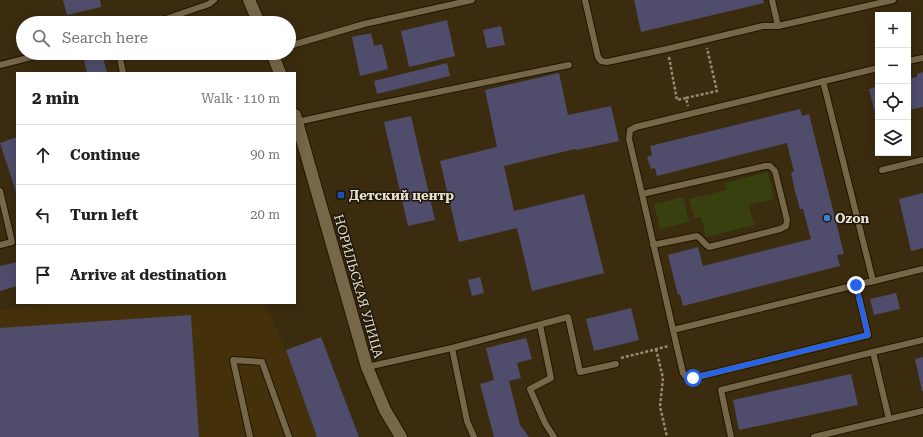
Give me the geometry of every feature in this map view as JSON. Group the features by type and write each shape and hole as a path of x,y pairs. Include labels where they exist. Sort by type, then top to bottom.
{"street":[{"path":"249,0 256,16"},
{"path":"275,60 280,72"},
{"name":"НОРИЛЬСКАЯ УЛИЦА","path":"296,119 367,367 385,410 401,437"}],"lane":[{"path":"174,16 209,4 214,0"},
{"path":"296,44 364,24 472,0"},
{"path":"585,0 598,57 601,61 607,62 763,26 778,26 893,0"},
{"path":"772,0 778,26"},
{"path":"911,60 923,58"},
{"path":"0,65 20,60"},
{"path":"121,60 124,72"},
{"path":"296,119 365,107 569,65"},
{"path":"856,285 868,335 693,378 687,378 683,373 653,245 630,139 630,130 636,127 875,69"},
{"path":"823,81 873,281"},
{"path":"882,170 923,160"},
{"path":"642,194 764,166 770,166 775,171 787,220 786,226 780,229 714,247 709,247 697,236 653,245"},
{"path":"0,194 12,242 0,245"},
{"path":"673,330 923,269"},
{"path":"367,367 452,348 568,317 580,372 616,364"},
{"path":"540,325 551,378 530,389 545,423 554,437"},
{"path":"732,437 721,390 923,340"},
{"path":"452,348 467,420 474,437"},
{"path":"873,352 889,419"},
{"path":"250,437 233,360 262,362 289,437"},
{"path":"814,437 923,411"}],"path":[{"path":"667,49 677,100 717,91 705,40"},
{"path":"686,98 690,114"},
{"path":"616,364 620,363 619,358 677,344"},
{"path":"656,349 663,378 660,406 667,437"}],"shaded area":[{"path":"45,304 265,304 286,350 317,437 0,437 0,310"}],"green space":[{"path":"768,172 774,199 749,205 754,225 706,237 701,217 694,218 689,199 727,190 725,183"},
{"path":"683,197 689,222 660,229 654,204"}],"building":[{"path":"63,0 100,0 101,7 67,15"},
{"path":"634,0 763,0 764,3 641,32"},
{"path":"447,20 455,56 409,67 401,31"},
{"path":"501,26 505,45 487,48 483,30"},
{"path":"371,33 374,46 382,44 388,69 360,76 352,37"},
{"path":"84,60 104,60 107,72 87,72"},
{"path":"447,63 450,76 377,94 374,81"},
{"path":"923,72 923,107 911,109 911,78 917,77 917,74"},
{"path":"559,73 568,115 611,106 619,141 577,150 575,149 504,166 514,211 584,194 604,273 532,291 517,228 459,242 440,161 497,147 485,90"},
{"path":"875,88 875,113 869,89"},
{"path":"800,109 802,116 809,114 844,254 837,255 840,266 683,306 680,294 678,295 668,255 698,247 703,266 811,239 803,209 800,209 795,191 791,172 794,172 787,143 657,176 655,168 651,169 647,157 652,155 650,146"},
{"path":"411,116 435,220 408,226 384,122"},
{"path":"16,137 16,192 0,143"},
{"path":"923,193 923,248 911,251 899,199"},
{"path":"16,262 16,286 0,291 0,266"},
{"path":"480,277 484,293 472,296 468,280"},
{"path":"896,293 900,309 874,315 870,299"},
{"path":"631,308 639,340 594,351 586,319"},
{"path":"191,315 199,437 0,437 0,328"},
{"path":"321,337 359,437 317,437 286,350"},
{"path":"526,338 532,359 517,363 521,378 509,381 520,425 529,437 494,437 480,384 494,380 486,348"},
{"path":"923,357 923,391 922,391 915,359"},
{"path":"851,374 858,405 739,430 733,400"}],"place":[{"name":"Детский центр","path":"341,195"},
{"name":"Ozon","path":"827,218"}],"route":[{"path":"693,378 868,335 856,285"}]}
